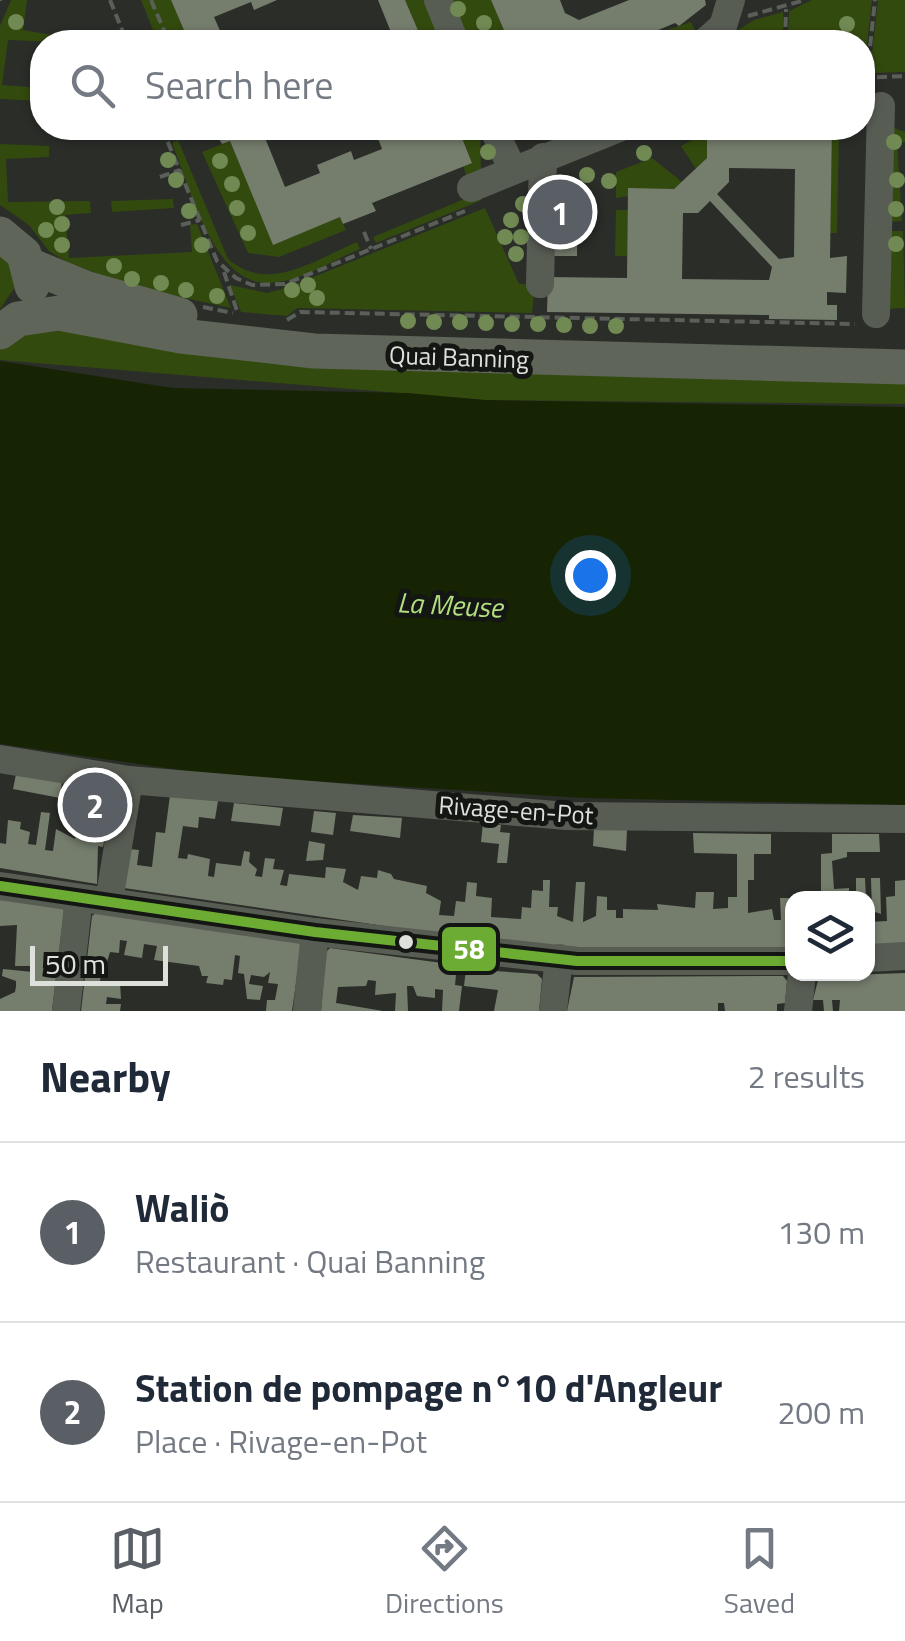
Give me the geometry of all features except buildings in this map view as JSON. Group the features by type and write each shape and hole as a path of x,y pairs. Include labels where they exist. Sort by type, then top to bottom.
{"main road":[{"name":"Quai Banning","path":"9,241 30,296 9,325"},
{"name":"Quai Banning","path":"9,241 161,311 260,329 423,341 904,354"},
{"name":"Quai Banning","path":"9,325 60,313 263,348 377,355 904,354"}],"street":[{"path":"438,0 449,30"},
{"path":"718,30 729,6"},
{"path":"499,140 512,168"},
{"path":"477,196 512,168 588,140"},
{"path":"873,320 874,140"},
{"path":"540,294 543,157"},
{"name":"Rivage-en-Pot","path":"0,759 128,780 568,816 905,819"},
{"path":"109,901 128,780"},
{"path":"0,886 315,932 618,964 785,961"},
{"path":"66,1011 79,898"},
{"path":"307,1011 315,932"},
{"path":"875,958 905,956"},
{"path":"553,1011 559,958"},
{"path":"798,1011 801,981"}],"path":[{"path":"110,0 122,30"},
{"path":"151,0 163,30"},
{"path":"729,6 752,16 805,0"},
{"path":"875,0 875,30"},
{"path":"785,30 786,8"},
{"path":"875,91 905,76"},
{"path":"166,140 225,270 267,288 371,249 477,196"},
{"path":"160,176 180,170"},
{"path":"181,226 200,220"},
{"path":"364,232 371,249"},
{"path":"225,270 223,278 238,314 254,316"},
{"path":"538,318 540,294"},
{"path":"270,318 286,320 300,312 873,320"}],"green space":[{"path":"11,0 27,0 23,30 30,31 30,41 8,40 2,85 30,87 30,100 0,99 0,26"},
{"path":"141,0 171,0 184,30 153,30"},
{"path":"405,0 432,0 444,30 418,30"},
{"path":"443,0 491,0 504,30 455,30"},
{"path":"812,0 872,0 869,30 788,30 789,11"},
{"path":"878,0 905,0 905,72 875,73"},
{"path":"783,12 783,30 738,30 754,20"},
{"path":"691,22 695,30 667,30"},
{"path":"888,126 905,132 905,142 897,143 902,221 887,222"},
{"path":"178,140 228,259 243,269 275,274 308,265 357,242 360,249 290,280 266,283 247,278 231,266 205,228 172,143"},
{"path":"463,140 480,140 481,173 468,180 463,166 472,162"},
{"path":"692,140 707,140 707,158 696,169 681,146"},
{"path":"832,140 839,140 837,233 830,233"},
{"path":"230,141 273,244 340,217 346,230 279,257 248,253 202,152"},
{"path":"0,144 49,146 49,157 6,159 8,202 90,201 91,213 65,215 69,258 192,252 190,225 197,224 231,308 129,286 49,251 29,225 0,205"},
{"path":"652,158 682,182 674,189 616,198 616,172"},
{"path":"479,193 482,200 376,243 373,237"},
{"path":"173,199 174,208 112,212 111,201"},
{"path":"485,208 519,284 535,284 532,313 297,308 287,316 241,312 230,285 267,293 286,288"},
{"path":"616,210 628,210 627,256 615,256"},
{"path":"887,231 903,231 905,308 886,309"},
{"path":"0,250 7,256 15,287 0,309"},
{"path":"25,329 905,375 905,404 484,400 0,360 0,342"}],"water":[{"name":"La Meuse","path":"0,361 173,388 407,393 485,400 905,407 905,805 585,798 215,775 0,744"}],"transit line":[{"name":"58","path":"0,886 315,932 577,961 785,961"}],"place":[{"name":"Waliò","path":"560,212"},
{"name":"Station de pompage n°10 d'Angleur","path":"95,805"}]}
